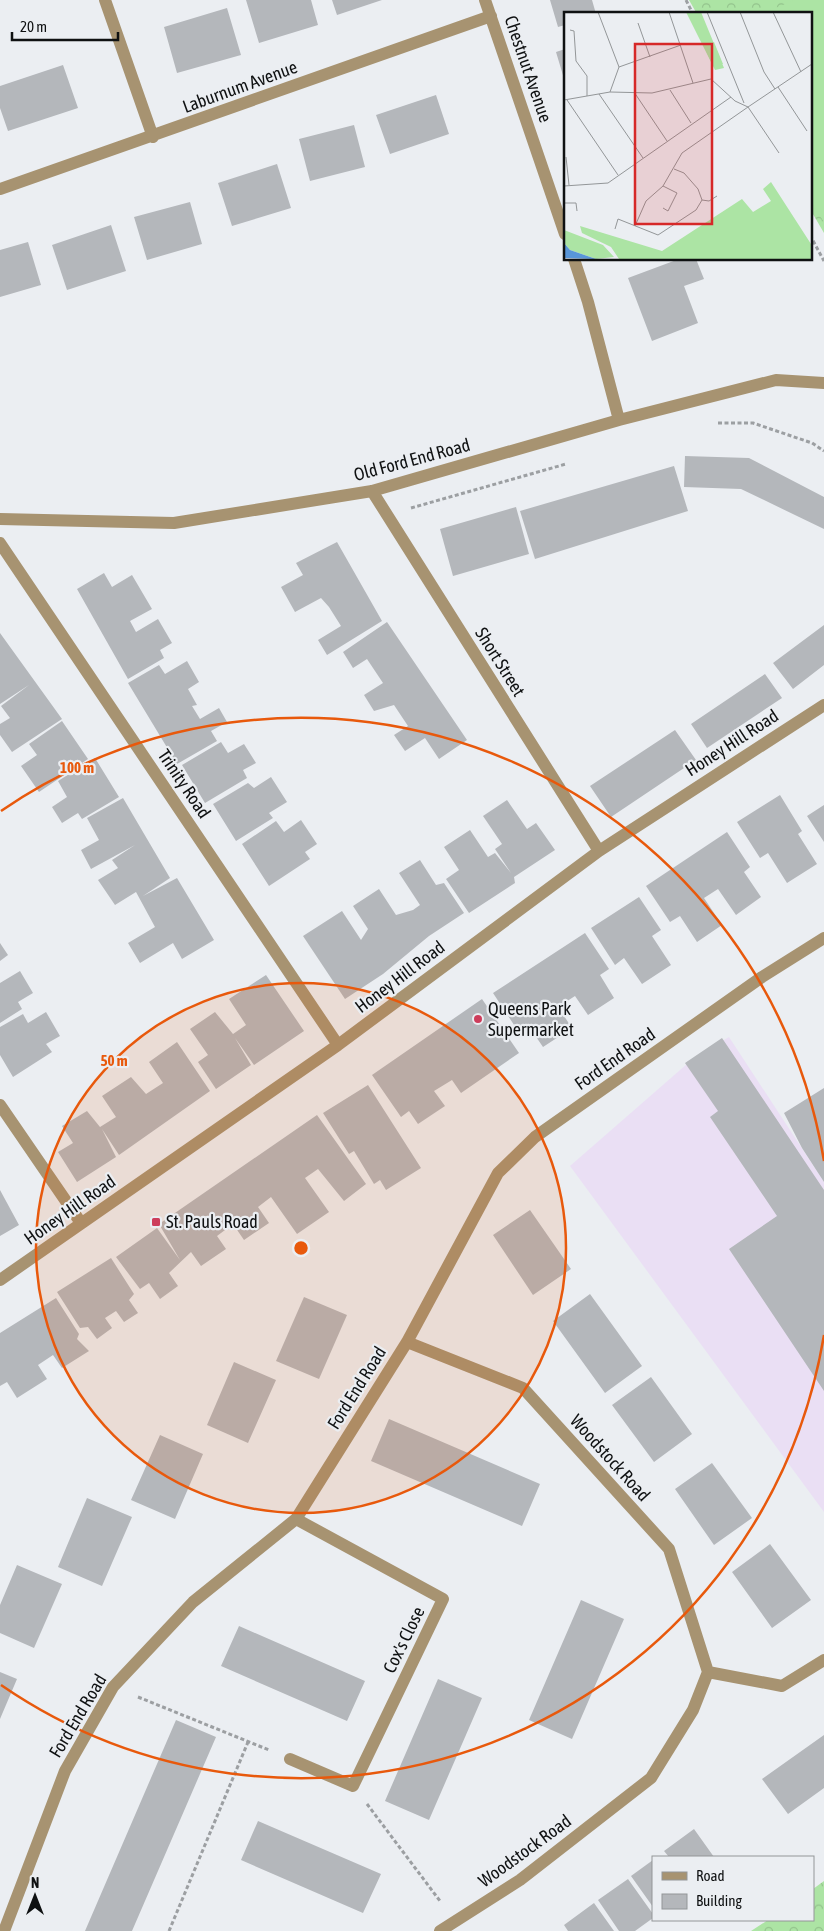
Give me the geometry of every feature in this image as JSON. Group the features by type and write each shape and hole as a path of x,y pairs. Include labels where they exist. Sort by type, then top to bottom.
{"street":[{"path":"105,0 153,137"},
{"name":"Chestnut Avenue","path":"485,0 564,231"},
{"name":"Laburnum Avenue","path":"0,189 153,137 491,16"},
{"path":"574,260 588,302 619,420"},
{"name":"Old Ford End Road","path":"0,519 174,523 372,491 619,420 776,380 824,383"},
{"name":"Short Street","path":"372,491 599,851"},
{"name":"Trinity Road","path":"0,543 338,1045"},
{"name":"Honey Hill Road","path":"0,1280 338,1045 599,851 824,705"},
{"name":"Ford End Road","path":"4,1931 65,1771 113,1687 193,1602 296,1518 407,1342 498,1173 535,1137 762,977 824,938"},
{"path":"0,1106 81,1223"},
{"name":"Woodstock Road","path":"407,1342 523,1388 530,1395 669,1549 708,1672 693,1710 651,1778 520,1880 440,1931"},
{"name":"Cox's Close","path":"296,1518 443,1599 352,1786"},
{"path":"708,1672 782,1686 824,1660"},
{"path":"290,1759 352,1786"}],"path":[{"path":"686,0 692,12"},
{"path":"812,239 824,261"},
{"path":"709,422 753,422 812,442 824,451"},
{"path":"387,515 573,461"},
{"path":"113,1687 290,1759"},
{"path":"169,1931 248,1742"},
{"path":"352,1786 456,1921"}],"shaded area":[{"path":"729,1037 824,1182 824,1512 570,1166 695,1057"}],"green space":[{"path":"689,0 824,0 824,233 812,212 812,12 696,12"},
{"path":"795,0 824,0 824,222 812,204 812,12 766,12"},
{"path":"824,1881 824,1931 751,1931 766,1921 814,1921 814,1888"}],"building":[{"path":"246,0 311,0 318,25 259,43"},
{"path":"332,0 382,0 337,15"},
{"path":"550,0 592,0 595,12 564,12 564,25 558,27"},
{"path":"227,8 241,55 177,73 164,27"},
{"path":"564,49 564,79 556,52"},
{"path":"63,65 78,108 8,131 0,108 0,86"},
{"path":"436,95 449,134 390,154 376,115"},
{"path":"354,125 365,167 310,181 299,139"},
{"path":"277,164 291,208 232,226 218,183"},
{"path":"190,202 202,244 147,260 134,217"},
{"path":"111,225 126,271 67,290 52,245"},
{"path":"28,242 41,285 0,297 0,250"},
{"path":"676,260 696,260 704,279 684,286 698,323 652,341 628,278"},
{"path":"685,456 749,458 824,497 824,529 741,489 684,487"},
{"path":"674,466 688,511 535,559 520,511"},
{"path":"516,507 529,554 453,576 440,529"},
{"path":"337,542 382,621 327,655 318,640 341,626 329,607 321,598 295,612 281,587 303,575 296,563"},
{"path":"104,573 112,587 132,575 152,609 130,621 136,632 158,619 172,643 160,650 164,658 128,679 77,589"},
{"path":"387,622 467,740 439,759 425,738 405,751 394,735 408,726 394,705 374,711 364,695 383,683 367,659 353,668 343,652"},
{"path":"824,625 824,665 793,689 773,663"},
{"path":"0,633 62,719 12,752 0,735 0,724 10,718 1,706 29,685 0,704"},
{"path":"187,661 199,682 188,689 197,705 192,706 200,719 219,708 227,722 211,731 217,741 177,764 128,683 159,665 165,674"},
{"path":"765,674 782,698 707,748 691,724"},
{"path":"62,721 88,759 39,792 21,766 37,755 29,744"},
{"path":"675,730 696,760 611,817 590,786"},
{"path":"221,742 228,753 244,744 256,763 243,770 247,778 205,803 182,765"},
{"path":"95,758 119,797 82,819 78,813 62,823 52,807 67,797 58,781"},
{"path":"271,777 287,802 269,813 273,818 236,841 213,804 248,783 254,788"},
{"path":"780,795 802,831 798,834 817,864 787,883 768,853 760,858 737,822"},
{"path":"123,798 170,878 143,896 177,878 214,940 182,959 173,943 140,963 128,943 155,927 136,892 115,905 98,880 118,868 112,860 135,845 91,869 81,850 99,840 87,818"},
{"path":"507,800 527,829 536,823 555,850 514,877 515,883 469,913 446,879 459,870 444,847 470,830 488,857 495,853 511,873 495,849 502,844 483,816"},
{"path":"824,805 824,842 807,816"},
{"path":"301,820 317,844 305,852 310,859 269,886 242,844 276,821 284,832"},
{"path":"727,832 750,867 744,872 761,897 736,915 718,889 704,898 722,925 697,942 680,916 670,922 646,886"},
{"path":"420,860 436,885 444,883 464,913 429,936 383,974 345,999 303,936 342,911 361,940 368,929 353,906 379,889 396,915 413,910 420,905 399,873"},
{"path":"639,897 661,930 652,936 671,965 642,984 624,958 615,965 591,928"},
{"path":"585,933 609,969 600,975 614,998 588,1015 575,996 558,1007 572,1028 543,1047 530,1028 520,1034 493,993"},
{"path":"0,943 8,955 0,961"},
{"path":"20,971 33,993 18,1002 22,1009 0,1023 0,983"},
{"path":"266,975 304,1031 254,1065 235,1038 251,1065 216,1089 198,1062 208,1055 190,1029 215,1012 233,1034 246,1025 229,999"},
{"path":"482,999 519,1053 461,1093 452,1080 434,1091 445,1106 418,1124 409,1111 401,1117 372,1075"},
{"path":"46,1012 60,1036 46,1044 52,1052 13,1077 0,1055 0,1027 23,1014 28,1023"},
{"path":"722,1038 824,1190 824,1391 729,1249 777,1216 710,1117 718,1111 685,1063"},
{"path":"177,1042 210,1091 119,1155 102,1129 116,1157 77,1182 58,1152 73,1143 62,1126 87,1111 100,1127 116,1117 102,1096 131,1077 146,1094 163,1083 149,1062"},
{"path":"368,1085 421,1168 386,1190 380,1180 374,1184 354,1151 349,1154 323,1113"},
{"path":"824,1088 824,1182 802,1148 784,1113"},
{"path":"317,1115 366,1184 344,1201 318,1169 305,1178 329,1212 297,1234 271,1197 258,1207 269,1223 244,1240 233,1224 217,1236 226,1249 201,1266 191,1252 169,1273 178,1286 160,1299 149,1283 140,1289 116,1257 157,1228 180,1260 159,1224"},
{"path":"0,1190 19,1225 0,1236"},
{"path":"530,1210 571,1269 533,1295 493,1235"},
{"path":"111,1258 134,1294 129,1300 138,1313 124,1322 116,1311 105,1318 112,1328 97,1339 88,1327 80,1328 57,1292"},
{"path":"590,1294 642,1366 605,1393 553,1321"},
{"path":"304,1297 347,1315 319,1379 276,1361"},
{"path":"56,1298 79,1334 77,1339 89,1351 62,1368 53,1355 38,1365 47,1379 17,1398 7,1382 0,1386 0,1333"},
{"path":"234,1362 276,1380 248,1443 207,1425"},
{"path":"651,1377 692,1434 654,1462 612,1405"},
{"path":"389,1419 540,1484 522,1526 371,1461"},
{"path":"160,1435 203,1454 175,1519 131,1500"},
{"path":"712,1463 752,1518 714,1545 675,1489"},
{"path":"87,1498 132,1517 102,1586 58,1567"},
{"path":"770,1544 811,1600 772,1628 732,1572"},
{"path":"17,1565 62,1584 34,1648 0,1633 0,1605"},
{"path":"581,1600 624,1619 572,1739 529,1720"},
{"path":"239,1626 365,1681 347,1721 221,1666"},
{"path":"0,1672 17,1679 0,1719"},
{"path":"438,1679 482,1698 429,1820 385,1801"},
{"path":"176,1720 216,1737 132,1931 85,1931"},
{"path":"824,1735 824,1788 788,1814 762,1779"},
{"path":"258,1821 381,1874 363,1913 241,1860"},
{"path":"694,1829 713,1856 668,1856 664,1851"},
{"path":"652,1861 652,1906 631,1876"},
{"path":"628,1879 652,1913 652,1919 635,1931 619,1931 598,1900"},
{"path":"594,1903 614,1931 568,1931 564,1925"}],"place":[{"name":"Queens Park Supermarket","path":"478,1019"},
{"name":"St. Pauls Road","path":"156,1222"}]}
